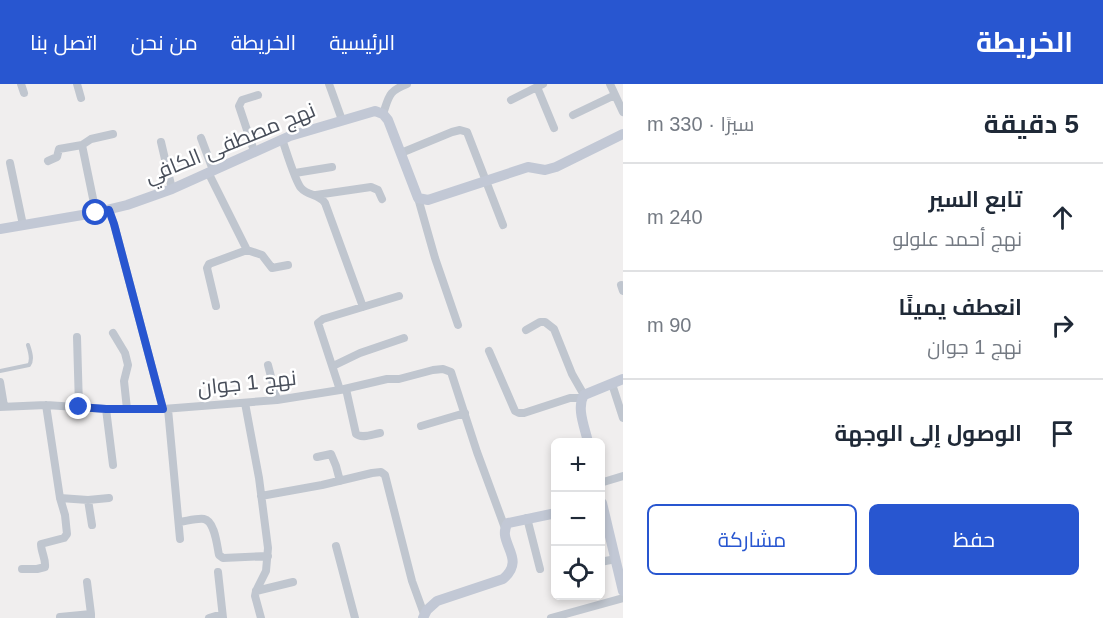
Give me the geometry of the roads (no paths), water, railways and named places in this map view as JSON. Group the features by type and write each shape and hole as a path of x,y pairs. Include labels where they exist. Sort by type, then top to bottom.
{"street":[{"path":"21,84 24,93"},
{"path":"77,84 81,98"},
{"path":"329,84 342,120"},
{"path":"388,84 391,93"},
{"path":"407,84 397,87 391,93 382,114 388,120 418,198 435,258 458,325"},
{"path":"610,84 623,112"},
{"path":"511,99 540,86 554,128"},
{"path":"254,151 239,106 242,100 258,95"},
{"path":"573,115 615,95"},
{"name":"نهج مصطفى الكافي","path":"0,229 109,210 172,189 282,139 375,111 382,114"},
{"path":"401,153 452,132 460,130 467,132 503,225"},
{"path":"48,162 57,157 59,149 82,145 91,139 113,134"},
{"path":"418,198 428,200 528,167 545,170 556,167 623,135"},
{"path":"201,138 211,171 247,250"},
{"path":"282,139 303,190 320,197 325,203 363,307"},
{"path":"161,142 172,189"},
{"path":"82,145 96,213"},
{"path":"10,163 23,225"},
{"path":"295,173 332,166"},
{"path":"315,195 371,187 378,190 382,199"},
{"path":"109,210 166,409 180,539"},
{"path":"216,306 207,268 209,264 247,250 262,255 272,268 288,265"},
{"path":"380,433 362,436 356,434 343,389 318,323 323,319 399,296"},
{"path":"526,330 540,322 545,322 554,329 583,396 580,405 587,438"},
{"path":"113,333 125,354 128,365 124,381 127,409"},
{"path":"77,337 79,407"},
{"path":"333,366 360,353 404,338"},
{"path":"489,351 515,411 524,413 583,396 618,381 623,418"},
{"path":"268,365 277,400"},
{"name":"نهج 1 جوان","path":"2,406 46,405 106,409 166,409 245,403 343,389 443,369 451,372 453,376 477,452 505,528"},
{"path":"0,382 2,406"},
{"path":"245,403 268,548 266,571 255,596 261,618"},
{"path":"22,569 45,567 41,544 65,537 66,534 46,405"},
{"path":"106,409 113,465"},
{"path":"421,426 465,413"},
{"path":"317,457 331,454 340,481"},
{"path":"261,496 381,472 385,475 423,616 437,601 503,579 513,567 505,535 508,523 551,514"},
{"path":"605,481 623,476"},
{"path":"60,498 88,500 110,498"},
{"path":"88,500 92,525"},
{"path":"605,513 617,553 623,591"},
{"path":"527,518 540,568"},
{"path":"179,522 209,520 219,555 223,558 268,556"},
{"path":"336,546 356,618"},
{"path":"209,618 222,616 218,572"},
{"path":"60,618 91,616 87,582"},
{"path":"256,591 294,582"},
{"path":"551,618 623,598"}],"lane":[{"path":"0,371 29,365 31,358 28,345"}]}
